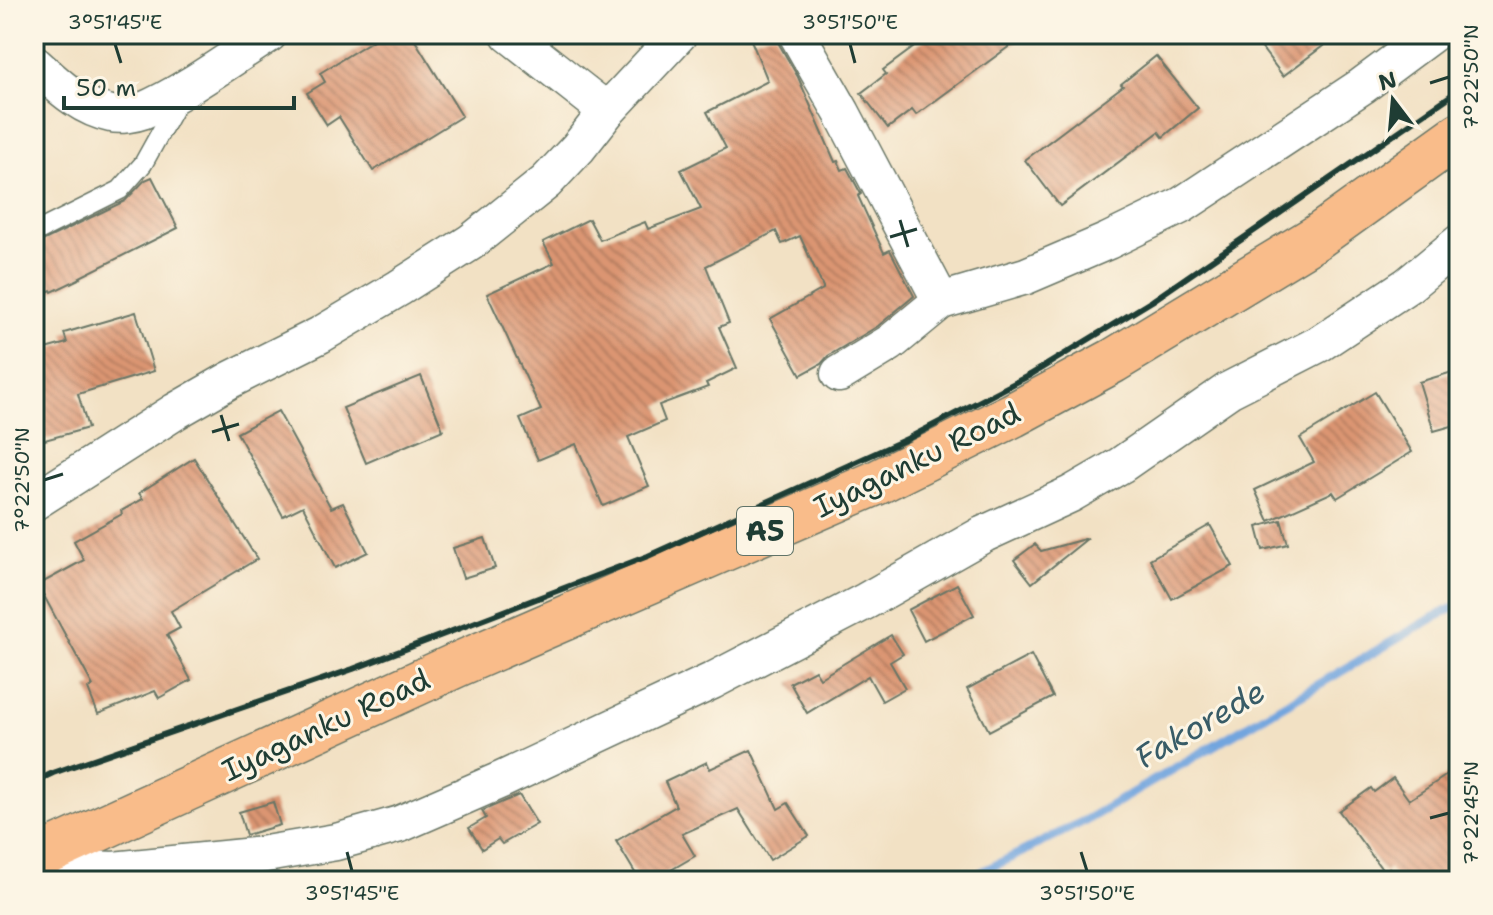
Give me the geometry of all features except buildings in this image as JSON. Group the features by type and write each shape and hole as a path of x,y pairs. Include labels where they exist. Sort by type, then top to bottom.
{"highway":[{"name":"Iyaganku Road","path":"44,854 459,664 876,483 1013,415 1113,361 1317,237 1459,135"}],"street":[{"path":"34,64 90,108 114,115 139,112 186,87 269,34"},
{"path":"509,34 607,111"},
{"path":"34,502 176,411 320,335 471,242 546,182 679,34"},
{"path":"797,34 941,301"},
{"path":"839,374 890,343 941,301 1026,276 1182,205 1362,86 1432,34"},
{"path":"44,854 71,868 113,870 254,856 336,842 400,824 712,681 866,601 984,534 1071,494 1121,465 1229,390 1319,344 1408,285 1459,243"}],"lane":[{"path":"34,233 120,190 143,164 186,87"}],"waterway":[{"name":"Fakorede","path":"964,881 1086,820 1459,605"}],"railway":[{"path":"34,782 353,669 648,556 909,438 1030,375 1152,301 1459,90"}]}
